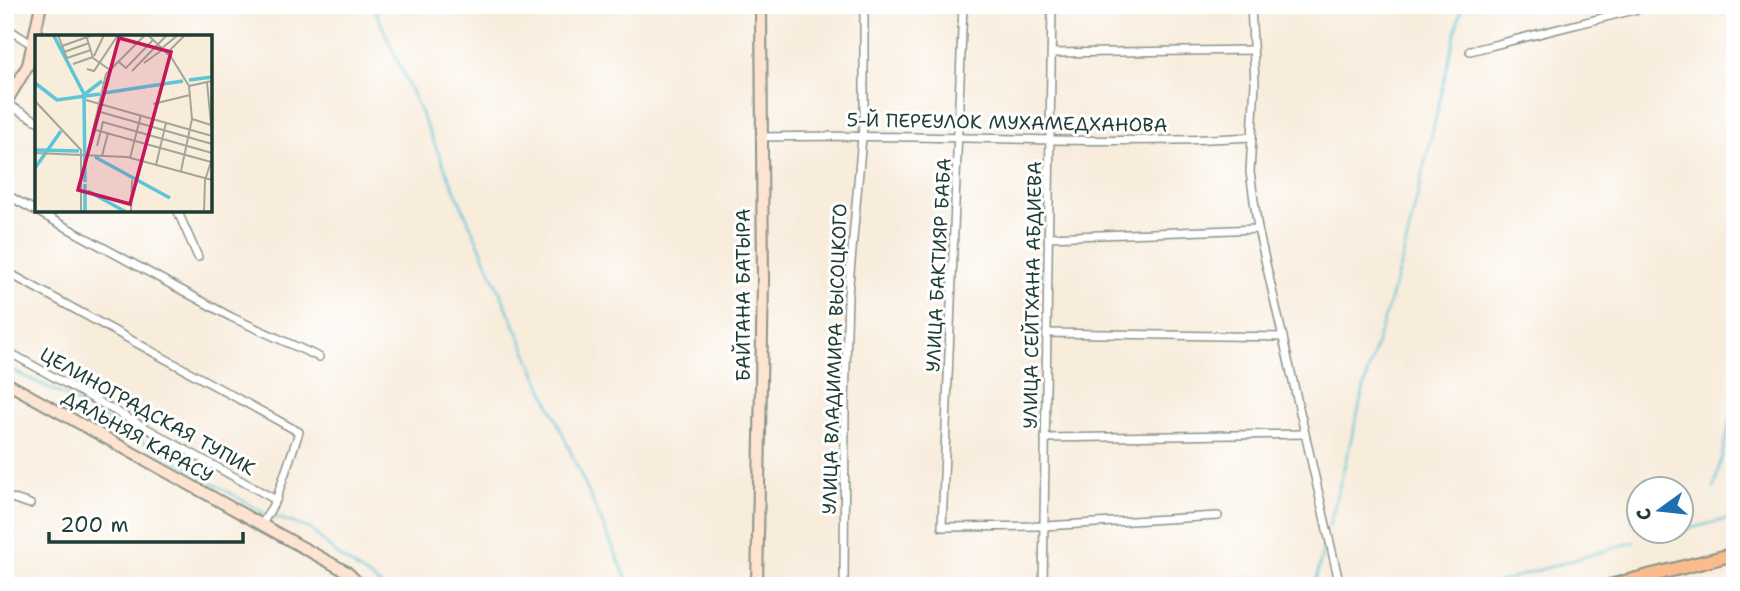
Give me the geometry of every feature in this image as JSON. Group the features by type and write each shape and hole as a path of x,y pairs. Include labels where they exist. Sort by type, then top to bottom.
{"main road":[{"path":"1609,586 1735,554"}],"street":[{"path":"35,120 5,104 28,65 41,5"},
{"name":"БАЙТАНА БАТЫРА","path":"757,586 763,283 761,5"},
{"name":"УЛИЦА ВЛАДИМИРА ВЫСОЦКОГО","path":"844,586 848,295 864,115 864,5"},
{"name":"УЛИЦА БАКТИЯР БАБА","path":"963,5 960,138 942,527 1044,526"},
{"name":"УЛИЦА СЕЙТХАНА АБДИЕВА","path":"1043,586 1052,5"},
{"path":"1251,5 1253,50 1250,172 1258,229 1340,586"},
{"path":"1470,51 1654,5"},
{"path":"5,27 33,45"},
{"path":"1052,53 1253,50"},
{"name":"5-Й ПЕРЕУЛОК МУХАМЕДХАНОВА","path":"760,137 861,134 1183,141 1252,137"},
{"path":"5,194 35,210"},
{"path":"38,212 231,317 319,357"},
{"path":"178,212 198,257"},
{"path":"1048,237 1258,229"},
{"path":"5,271 299,432 274,502 262,524"},
{"path":"1047,332 1283,337"},
{"name":"ЦЕЛИНОГРАДСКАЯ ТУПИК","path":"5,350 274,502"},
{"name":"ДАЛЬНЯЯ КАРАСУ","path":"5,382 346,572 361,586"},
{"path":"1045,438 1304,434"},
{"path":"5,496 30,504"},
{"path":"1044,526 1218,516"}],"waterway":[{"path":"373,5 630,586"},
{"path":"1329,527 1368,372 1403,257 1462,5"},
{"path":"5,367 62,394 264,513"},
{"path":"1714,488 1735,401"},
{"path":"270,515 310,529 340,557 383,586"},
{"path":"1694,527 1735,517"},
{"path":"1314,586 1326,539"},
{"path":"1485,586 1624,545"}]}
